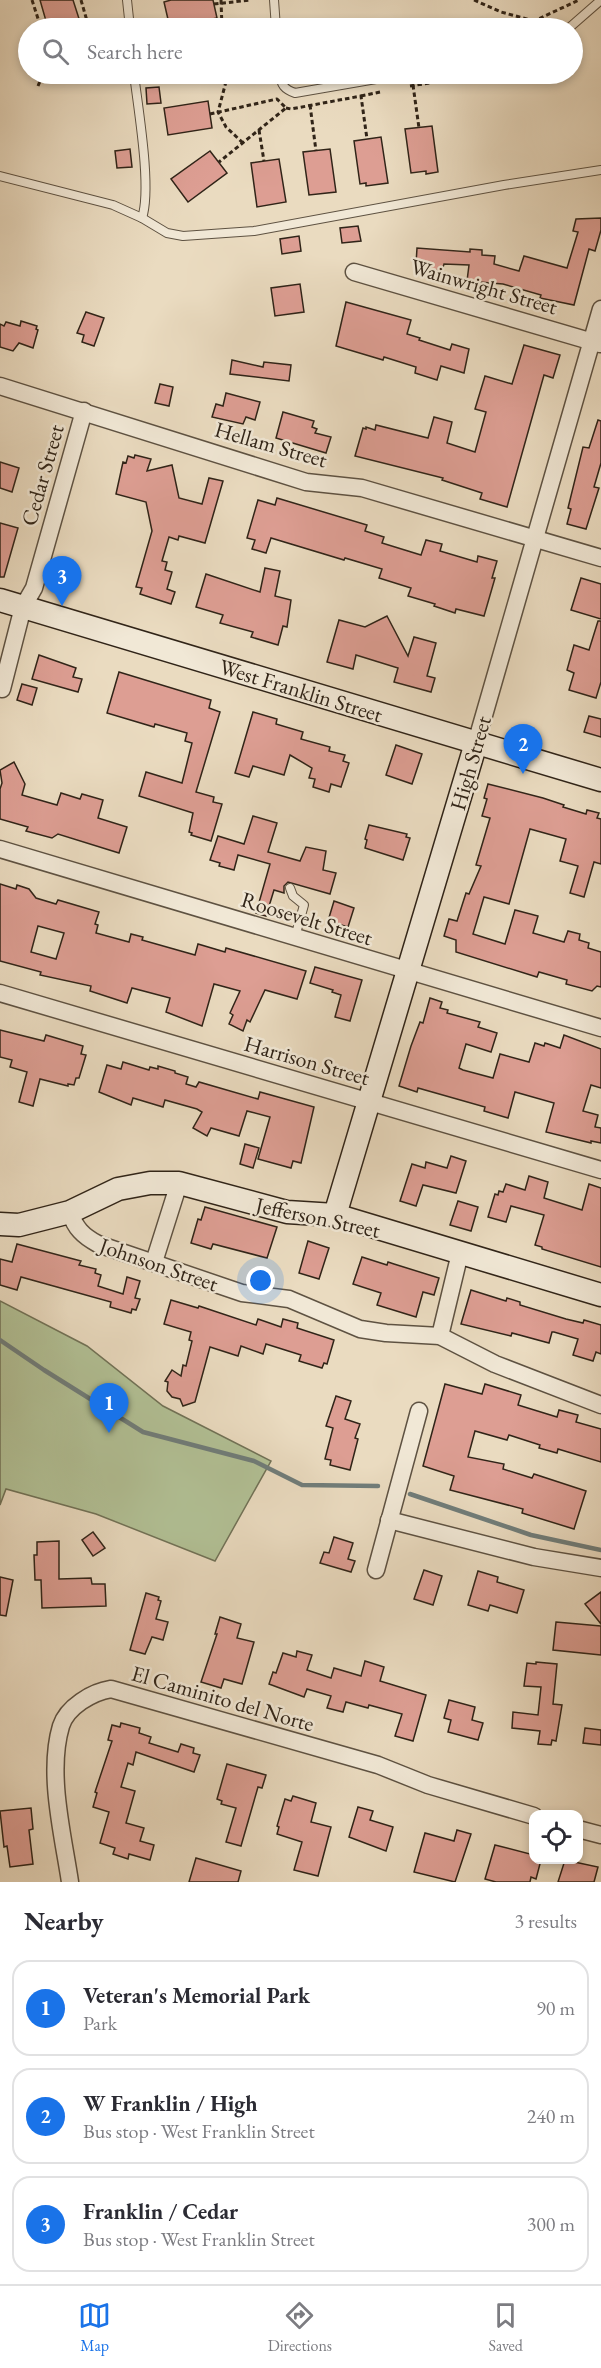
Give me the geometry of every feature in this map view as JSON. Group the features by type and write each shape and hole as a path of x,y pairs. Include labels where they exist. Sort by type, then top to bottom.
{"street":[{"name":"Wainwright Street","path":"354,272 596,343"},
{"name":"High Street","path":"334,1215 535,538 596,343 601,309"},
{"name":"Hellam Street","path":"0,386 306,482 362,488 601,558"},
{"name":"Cedar Street","path":"2,689 23,607 34,588 84,411"},
{"name":"West Franklin Street","path":"0,600 601,780"},
{"name":"Roosevelt Street","path":"0,849 601,1028"},
{"name":"Harrison Street","path":"0,993 601,1170"},
{"name":"Jefferson Street","path":"70,1212 118,1189 150,1183 178,1183 287,1212 334,1215 601,1295"},
{"path":"154,1262 178,1183"},
{"path":"0,1224 19,1225 70,1212"},
{"name":"Johnson Street","path":"70,1212 74,1226 87,1239 98,1244 242,1293 290,1299 360,1329 440,1336 495,1364 601,1405"},
{"path":"440,1336 460,1253"},
{"path":"376,1570 419,1411"},
{"path":"390,1520 534,1557 601,1568"},
{"name":"El Caminito del Norte","path":"70,1882 57,1796 60,1733 67,1716 87,1698 98,1691 111,1689 378,1765 428,1785 529,1815"},
{"path":"583,1830 601,1835"}],"lane":[{"path":"127,0 129,18"},
{"path":"274,0 275,18"},
{"path":"580,18 601,0"},
{"path":"135,84 144,178 145,208 142,218"},
{"path":"282,84 287,90 295,93 347,84"},
{"path":"0,176 95,200 142,218 167,232 183,236 254,231 601,170"},
{"path":"290,888 293,896 304,905 295,938"}],"path":[{"path":"32,0 38,18"},
{"path":"74,3 81,0 86,18"},
{"path":"214,4 221,1 251,0"},
{"path":"474,0 501,12 524,18"},
{"path":"541,18 579,0"},
{"path":"221,1 222,18"},
{"path":"37,15 44,13"},
{"path":"225,84 218,112 226,127 243,143"},
{"path":"403,87 420,84"},
{"path":"413,85 419,128"},
{"path":"219,162 286,108 382,92"},
{"path":"361,96 367,139"},
{"path":"210,114 277,99 286,108"},
{"path":"310,105 316,151"},
{"path":"259,130 264,161"}],"green space":[{"path":"0,1301 87,1346 163,1406 271,1461 215,1561 96,1514 6,1489 0,1505"}],"building":[{"path":"40,0 73,0 79,18 45,18"},
{"path":"213,0 217,18 168,18 164,2"},
{"path":"159,87 161,103 147,104 146,88"},
{"path":"208,101 212,128 168,135 164,108"},
{"path":"432,126 438,172 411,173 405,129"},
{"path":"381,137 388,183 366,186 366,183 360,184 354,141"},
{"path":"130,149 132,167 117,168 115,151"},
{"path":"330,149 336,192 309,195 303,152"},
{"path":"210,151 227,173 188,202 171,179"},
{"path":"279,159 286,202 257,207 251,163"},
{"path":"601,218 601,230 595,251 589,249 574,305 540,298 541,295 503,284 467,281 469,265 444,264 442,271 419,269 419,264 416,264 417,248 470,252 470,249 482,250 482,255 495,256 494,264 519,271 524,256 567,268 578,232 573,231 576,219"},
{"path":"358,226 361,241 342,243 340,228"},
{"path":"299,236 301,251 282,254 280,239"},
{"path":"300,284 304,312 275,316 271,288"},
{"path":"346,302 411,320 407,334 420,338 419,340 450,350 452,344 469,349 464,373 441,366 437,380 415,373 416,367 336,346"},
{"path":"86,312 104,318 94,346 82,342 84,335 77,333"},
{"path":"21,321 37,326 33,348 19,343 13,351 0,347 0,324 4,326 6,322 20,326"},
{"path":"524,345 560,355 553,378 544,375 507,507 480,499 482,493 442,480 443,478 355,456 363,428 375,430 376,425 428,438 434,417 452,422 447,443 475,452 486,412 475,409 485,376 512,384"},
{"path":"232,360 263,367 264,362 291,365 289,381 230,374"},
{"path":"160,384 173,387 169,406 155,403"},
{"path":"226,393 260,402 255,420 246,417 243,424 212,417 216,404 223,406"},
{"path":"283,412 314,421 312,427 317,429 315,433 331,437 326,453 276,438"},
{"path":"598,420 601,421 601,463 594,487 599,488 586,529 567,524 571,509 568,508 583,447 589,448"},
{"path":"135,455 151,459 147,471 172,465 179,498 202,504 209,478 223,481 205,543 179,536 178,540 169,537 162,561 167,562 165,570 172,572 167,589 175,592 171,604 140,594 142,588 136,587 152,531 146,502 116,494 123,462 126,463 128,456 134,458"},
{"path":"0,462 19,468 12,492 0,488"},
{"path":"277,498 367,525 365,531 384,537 382,543 421,555 426,540 442,544 440,551 477,562 478,556 497,561 492,578 495,578 484,616 456,609 455,613 408,596 411,588 379,578 382,569 345,558 344,560 271,538 266,553 252,549 255,540 247,538 258,500 275,505"},
{"path":"0,523 18,528 4,577 0,577"},
{"path":"265,568 280,571 275,596 291,600 287,627 283,626 278,645 251,637 253,632 220,623 223,615 196,607 206,574 260,592"},
{"path":"581,578 601,584 601,619 571,610"},
{"path":"387,616 408,656 414,637 436,643 427,676 435,678 431,692 394,682 398,668 356,655 353,669 327,662 339,620 365,627"},
{"path":"598,621 601,621 601,682 596,698 569,690 574,673 567,670 574,645 589,650"},
{"path":"39,655 76,668 73,677 82,679 78,692 32,679"},
{"path":"119,672 211,700 209,708 220,712 196,792 214,797 213,802 222,804 211,841 191,835 192,833 189,832 193,813 139,796 146,772 182,783 192,743 185,741 187,733 155,724 154,727 107,713"},
{"path":"22,684 37,688 32,705 17,700"},
{"path":"253,712 277,719 276,724 303,732 301,739 330,747 329,751 345,755 343,761 349,763 341,787 331,784 329,792 313,787 315,779 309,778 312,768 290,755 284,775 253,766 249,777 235,773"},
{"path":"589,716 601,719 601,737 584,732"},
{"path":"396,745 422,754 412,784 386,775"},
{"path":"14,762 25,784 22,795 57,805 61,793 80,799 82,794 103,800 98,818 127,827 119,853 58,834 52,838 26,831 28,827 0,819 2,783 0,770"},
{"path":"488,784 543,798 586,814 587,810 599,813 597,818 601,819 601,864 594,862 584,897 570,893 578,866 560,861 566,839 530,829 509,904 484,897 473,934 505,944 515,910 538,916 533,933 564,942 568,931 580,934 579,940 589,943 588,948 601,952 601,987 597,986 592,991 566,984 567,980 539,972 537,977 456,952 456,940 444,936 449,919 457,921 466,893 469,894 481,866 476,865 490,818 482,816"},
{"path":"253,816 277,823 268,852 300,861 306,847 326,851 323,870 336,873 330,894 288,882 284,886 284,893 274,890 266,916 256,913 270,864 238,855 234,870 219,866 220,863 210,860 218,836 244,844"},
{"path":"369,825 407,834 406,837 410,838 403,860 365,848"},
{"path":"0,884 16,889 17,885 29,889 36,898 56,904 58,900 99,912 95,924 98,925 96,933 129,942 131,934 143,937 142,940 195,955 198,944 225,952 226,948 306,971 297,999 265,990 250,1022 247,1020 243,1031 229,1024 233,1015 230,1013 240,991 214,984 202,1026 166,1012 170,998 132,988 127,1003 90,991 91,986 40,975 41,972 0,961","holes":["38,926 64,933 56,959 31,952"]},
{"path":"334,901 354,908 348,927 328,921"},
{"path":"315,967 362,980 350,1021 335,1017 341,995 310,983"},
{"path":"430,998 442,1002 440,1008 448,1010 447,1013 480,1022 478,1027 497,1033 491,1052 466,1044 459,1068 463,1070 493,1078 500,1054 529,1062 535,1043 544,1046 545,1043 560,1048 564,1035 601,1049 601,1088 591,1085 583,1111 598,1115 595,1127 601,1128 601,1143 591,1141 591,1143 546,1132 554,1103 515,1092 508,1118 484,1111 485,1107 418,1088 417,1092 399,1086 411,1046 420,1022 423,1023"},
{"path":"0,1030 44,1041 46,1035 83,1046 81,1054 86,1055 79,1078 76,1078 74,1085 68,1084 68,1086 40,1079 33,1106 19,1102 27,1072 10,1067 12,1060 0,1057"},
{"path":"123,1062 149,1070 150,1067 158,1069 158,1066 175,1071 175,1073 188,1077 186,1084 196,1087 199,1082 258,1099 260,1092 314,1107 301,1163 293,1161 291,1168 258,1159 270,1117 247,1111 239,1136 211,1128 207,1136 193,1128 202,1112 197,1109 165,1100 163,1107 133,1098 131,1105 99,1092 107,1065 121,1069"},
{"path":"245,1144 259,1148 253,1168 240,1164"},
{"path":"451,1156 466,1161 456,1193 423,1185 416,1206 400,1201 412,1164 425,1168 426,1162 447,1168"},
{"path":"529,1176 548,1182 544,1198 582,1210 589,1184 601,1188 601,1267 535,1245 544,1215 511,1206 506,1222 488,1217 495,1194 498,1195 499,1191 503,1192 506,1184 525,1190"},
{"path":"458,1201 478,1207 471,1231 450,1225"},
{"path":"205,1207 277,1227 267,1258 213,1244 211,1249 191,1243 198,1219 201,1220"},
{"path":"308,1241 329,1248 319,1279 299,1273"},
{"path":"17,1244 81,1261 79,1265 96,1269 95,1273 101,1275 98,1286 123,1294 127,1277 140,1281 135,1298 140,1299 136,1310 132,1309 131,1313 110,1307 111,1302 21,1277 17,1290 0,1285 0,1259 12,1262"},
{"path":"362,1257 387,1265 388,1262 439,1278 434,1295 423,1292 416,1317 377,1305 381,1293 353,1284"},
{"path":"471,1290 506,1301 507,1298 520,1302 520,1305 566,1319 583,1323 584,1320 601,1325 601,1354 596,1352 593,1361 573,1355 578,1339 554,1332 552,1332 549,1343 512,1333 511,1336 461,1324"},
{"path":"171,1300 198,1308 199,1306 256,1325 258,1319 281,1327 283,1319 298,1323 297,1328 334,1340 327,1364 324,1363 322,1368 299,1361 301,1355 266,1344 263,1354 241,1346 238,1356 210,1347 195,1402 183,1406 180,1399 172,1397 167,1391 168,1382 165,1381 172,1370 181,1376 192,1341 189,1340 191,1332 164,1324"},
{"path":"445,1384 482,1394 485,1384 521,1395 518,1405 557,1417 559,1410 578,1415 576,1422 601,1429 601,1462 558,1449 557,1453 539,1448 540,1445 509,1435 507,1440 475,1431 468,1457 504,1464 503,1469 532,1478 534,1474 586,1491 574,1529 522,1513 523,1509 450,1490 454,1476 423,1466"},
{"path":"336,1396 351,1401 345,1419 360,1424 355,1438 358,1439 350,1470 330,1465 331,1460 325,1459 333,1428 326,1426"},
{"path":"93,1532 105,1548 93,1556 82,1540"},
{"path":"334,1537 353,1543 348,1559 355,1561 351,1572 320,1563 324,1552 329,1553"},
{"path":"59,1541 59,1579 91,1578 92,1584 105,1584 106,1606 42,1608 41,1580 35,1580 34,1555 37,1555 37,1542"},
{"path":"424,1570 442,1576 433,1605 414,1599"},
{"path":"478,1571 498,1577 497,1582 524,1590 517,1613 490,1605 488,1611 468,1605"},
{"path":"0,1577 13,1580 6,1616 0,1615"},
{"path":"601,1592 601,1624 585,1604"},
{"path":"146,1593 159,1597 158,1600 161,1601 156,1619 168,1622 163,1640 152,1637 145,1654 130,1650"},
{"path":"220,1617 241,1624 237,1638 254,1642 242,1684 224,1679 221,1688 201,1682 217,1634 215,1634"},
{"path":"556,1622 601,1626 601,1655 553,1650"},
{"path":"297,1651 312,1655 307,1670 331,1678 334,1668 361,1676 365,1661 384,1667 380,1681 426,1695 413,1741 395,1736 402,1714 369,1705 368,1708 346,1702 343,1712 327,1708 331,1696 307,1689 304,1697 269,1684 273,1672 276,1673 283,1653 296,1657"},
{"path":"536,1662 557,1664 553,1704 562,1705 556,1741 552,1740 551,1745 538,1744 540,1731 512,1728 513,1712 538,1715 541,1687 524,1686 527,1663 536,1664"},
{"path":"449,1700 475,1707 472,1720 483,1723 478,1740 448,1732 451,1720 444,1718"},
{"path":"121,1723 140,1728 139,1733 151,1737 149,1743 178,1752 181,1744 194,1748 193,1753 200,1755 194,1772 136,1752 133,1765 128,1763 121,1787 135,1791 126,1823 144,1828 140,1841 154,1845 150,1860 129,1854 128,1859 113,1854 115,1848 100,1843 109,1812 93,1807 97,1793 95,1792 112,1741 108,1740 112,1725 120,1727"},
{"path":"585,1728 601,1730 601,1745 583,1743"},
{"path":"227,1764 266,1775 262,1788 258,1787 241,1846 226,1842 236,1808 221,1804 222,1801 217,1799"},
{"path":"293,1796 316,1803 311,1822 331,1827 318,1876 294,1870 302,1842 277,1834 285,1799 291,1801"},
{"path":"358,1807 373,1811 370,1820 393,1827 386,1851 349,1837"},
{"path":"31,1808 33,1829 29,1830 33,1864 10,1867 7,1846 4,1847 0,1811"},
{"path":"457,1830 471,1834 455,1882 414,1872 425,1833 454,1841"},
{"path":"495,1845 529,1854 529,1864 540,1864 536,1879 531,1877 530,1882 496,1882 485,1879"},
{"path":"196,1858 241,1871 238,1882 189,1882"},
{"path":"564,1864 583,1864 598,1867 594,1882 558,1882"}],"waterway":[{"path":"0,1340 143,1432 254,1461 302,1485 378,1486"},
{"path":"410,1494 531,1535 601,1550"}],"place":[{"name":"Franklin / Cedar","path":"62,606"},
{"name":"W Franklin / High","path":"523,774"},
{"name":"Veteran's Memorial Park","path":"109,1433"}]}
